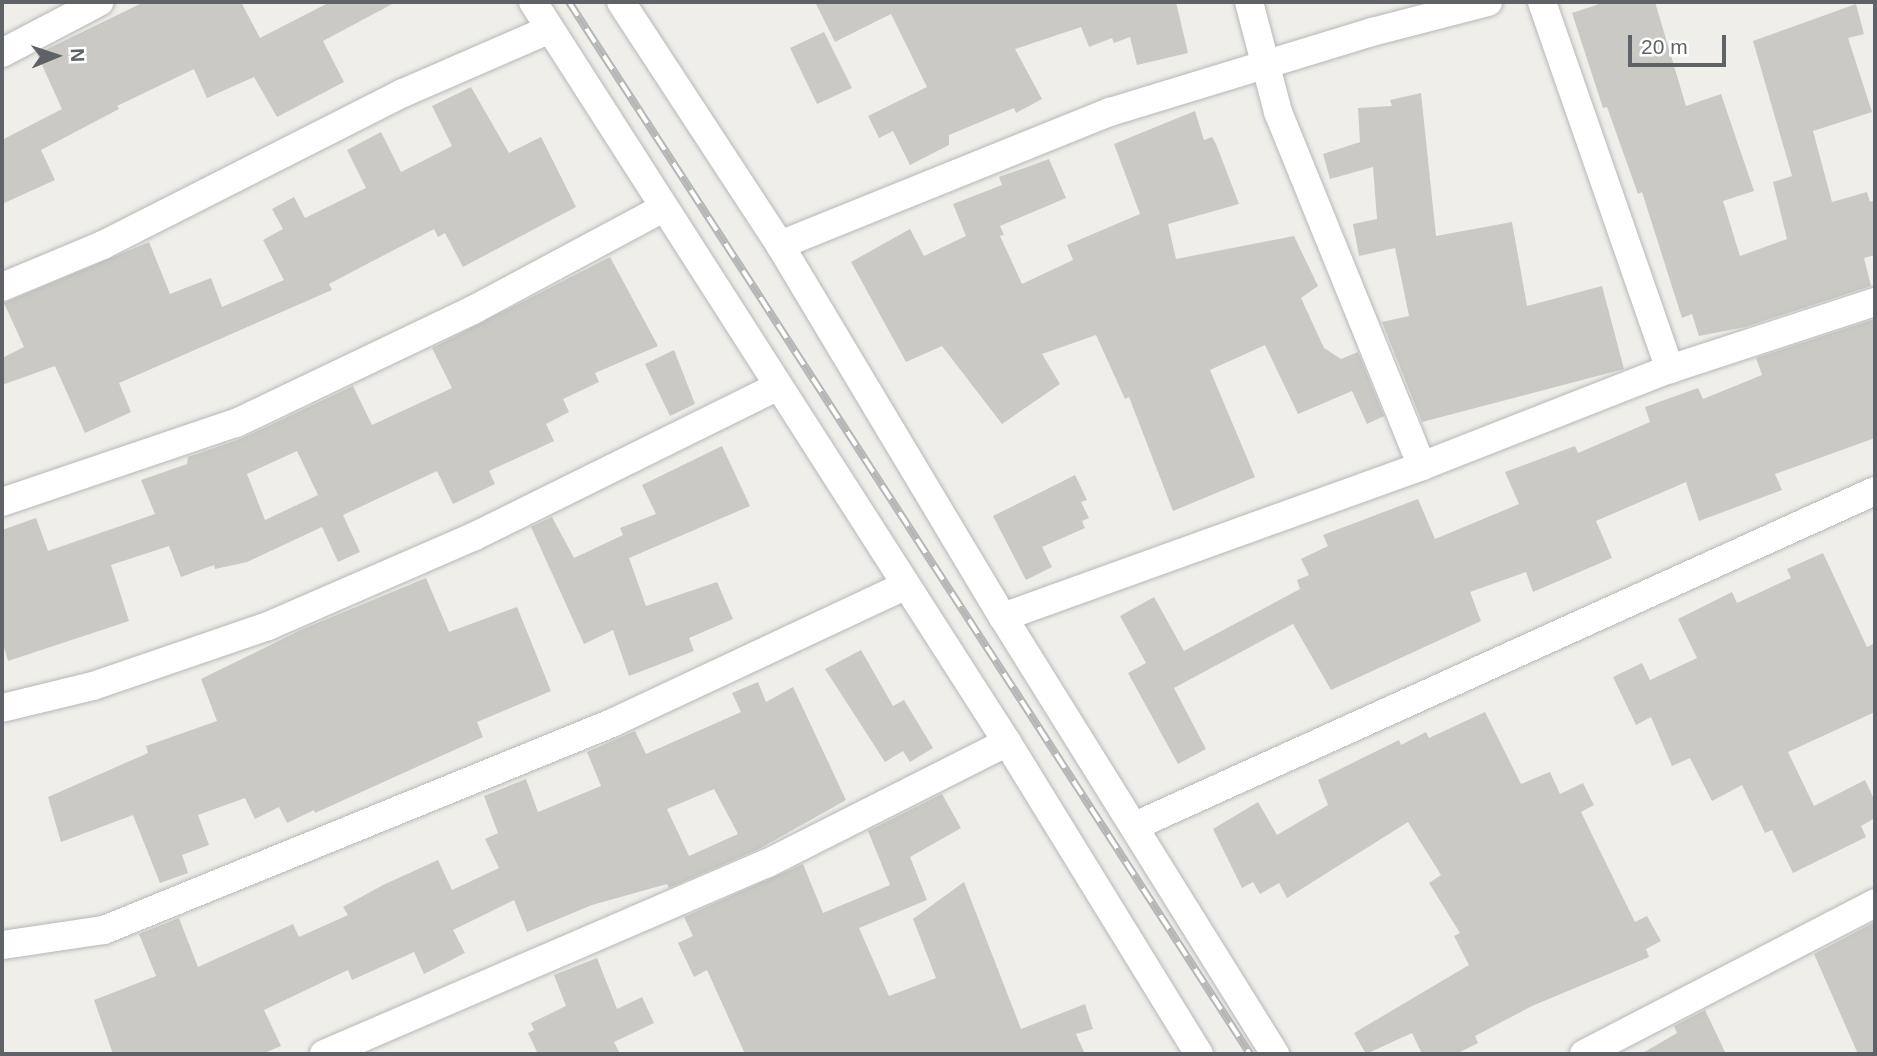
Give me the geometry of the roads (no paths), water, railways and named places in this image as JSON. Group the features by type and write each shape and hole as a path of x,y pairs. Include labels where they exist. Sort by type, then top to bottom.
{"street":[{"path":"2,53 99,2"},
{"path":"533,2 661,209 1007,742 1199,1054"},
{"path":"621,2 780,245 1003,617 1275,1054"},
{"path":"1249,2 1278,112 1422,466"},
{"path":"780,245 1110,112 1488,2"},
{"path":"1542,2 1670,369"},
{"path":"2,287 103,245 403,93 550,29"},
{"path":"2,502 236,424 473,310 661,209"},
{"path":"1003,617 1422,466 1670,369 1875,302"},
{"path":"2,708 93,686 268,626 473,537 776,387"},
{"path":"1135,826 1875,491"},
{"path":"2,945 104,930 612,723 904,586"},
{"path":"324,1054 766,864 1007,742"},
{"path":"1584,1054 1875,903"}],"railway":[{"path":"569,2 1250,1054"}]}
